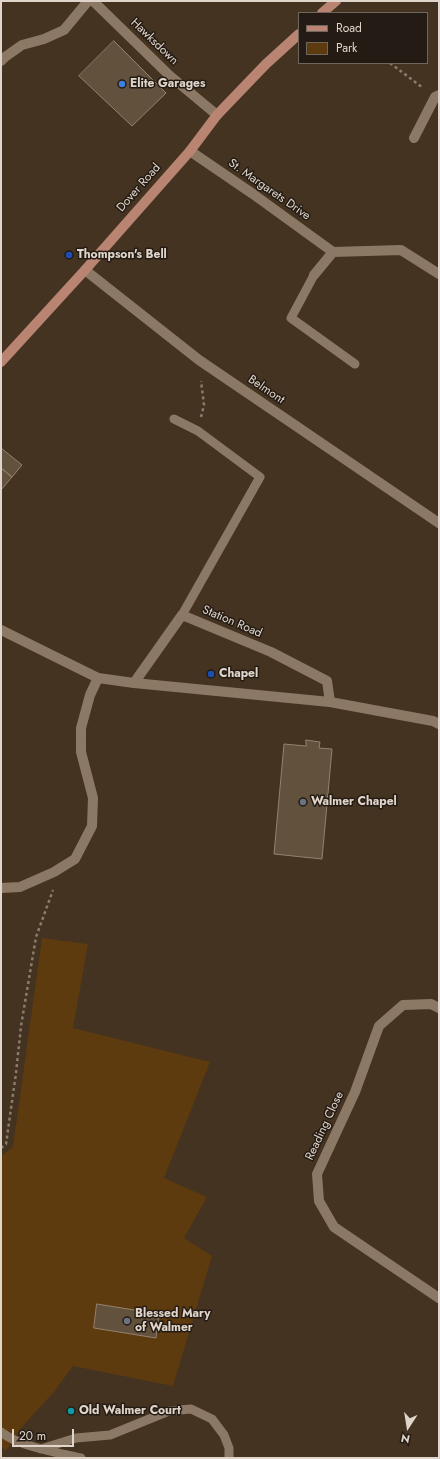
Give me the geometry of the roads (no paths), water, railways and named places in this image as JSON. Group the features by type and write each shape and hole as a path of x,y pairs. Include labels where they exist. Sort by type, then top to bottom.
{"main road":[{"path":"323,12 336,1"},
{"name":"Dover Road","path":"1,362 190,151 216,115 266,64 298,35"}],"street":[{"path":"1,61 22,45 44,39 64,30 88,1"},
{"name":"Hawksdown","path":"93,1 169,75 216,115"},
{"path":"414,138 437,96"},
{"name":"St. Margarets Drive","path":"190,151 253,194 333,252"},
{"path":"314,275 333,252 401,250 439,274"},
{"name":"Belmont","path":"85,270 199,360 439,523"},
{"path":"134,683 182,615"},
{"name":"Station Road","path":"182,615 271,652 327,681 330,702"},
{"path":"1,630 98,678 134,683 330,702 432,721 439,724"},
{"path":"1,888 20,887 54,872 75,860 92,826 93,798 81,752 81,728 90,695 98,678"},
{"name":"Reading Close","path":"439,1008 431,1004 403,1005 379,1026 355,1092 317,1174 319,1201 334,1227 439,1298"}],"lane":[{"path":"314,275 291,318 356,364"},
{"path":"174,419 198,432 260,477 182,615"},
{"path":"41,1449 76,1438 110,1435 169,1411 191,1409 212,1419 224,1434 230,1448 229,1458"},
{"path":"1,1432 7,1437 41,1449 81,1458"}],"place":[{"name":"Elite Garages","path":"122,84"},
{"name":"Thompson's Bell","path":"69,255"},
{"name":"Chapel","path":"211,674"},
{"name":"Walmer Chapel","path":"303,802"},
{"name":"Blessed Mary of Walmer","path":"127,1321"},
{"name":"Old Walmer Court","path":"71,1411"}]}
